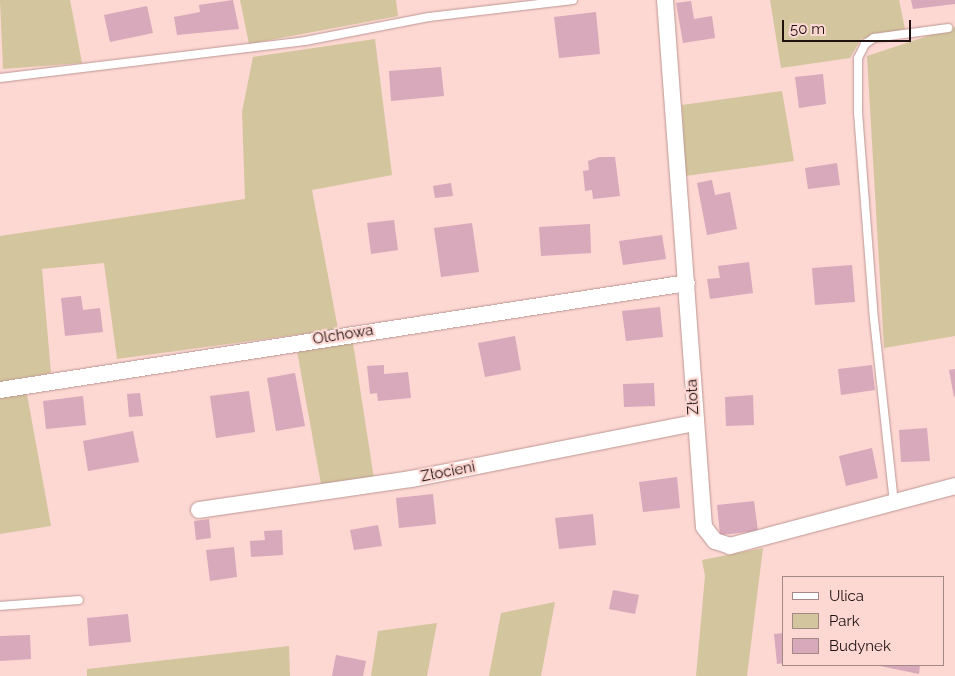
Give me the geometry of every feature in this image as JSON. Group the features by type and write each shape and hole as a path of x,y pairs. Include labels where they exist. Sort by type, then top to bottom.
{"street":[{"name":"Złota","path":"665,0 704,527 715,541 730,546 955,486"},
{"name":"Olchowa","path":"0,390 687,283"},
{"name":"Złocieni","path":"199,510 411,480 695,423"}],"lane":[{"path":"0,78 305,41 429,16 572,0"},
{"path":"894,503 874,320 858,112 858,58 874,38 948,28"},
{"path":"0,606 79,600"}],"green space":[{"path":"0,0 70,0 82,63 3,69"},
{"path":"240,0 396,0 398,16 249,44"},
{"path":"770,0 899,0 905,29 861,39 850,58 781,68"},
{"path":"955,27 955,336 884,348 867,56"},
{"path":"375,39 392,175 312,190 338,329 117,359 104,263 42,269 51,373 0,382 0,236 245,199 242,112 253,57"},
{"path":"782,91 794,161 685,176 682,105"},
{"path":"353,343 374,479 321,484 297,351"},
{"path":"26,389 51,526 0,534 0,396"},
{"path":"763,548 747,676 696,676 705,576 702,560"},
{"path":"555,602 541,676 489,676 501,613"},
{"path":"437,623 427,676 371,676 378,631"},
{"path":"289,646 290,676 87,676 87,669"}],"building":[{"path":"233,0 239,29 177,35 174,17 200,12 199,5"},
{"path":"911,0 955,0 955,4 913,9"},
{"path":"691,1 694,19 712,16 715,38 683,43 676,3"},
{"path":"147,6 153,33 110,42 104,15"},
{"path":"596,12 600,54 559,58 554,17"},
{"path":"441,67 444,96 391,101 389,71"},
{"path":"823,74 826,104 799,108 795,77"},
{"path":"599,157 615,157 620,196 593,199 592,190 585,191 583,171 589,170 588,161"},
{"path":"837,163 840,185 808,189 805,168"},
{"path":"712,180 715,195 730,192 737,229 707,235 697,183"},
{"path":"451,183 453,196 435,198 433,186"},
{"path":"394,220 398,250 371,254 367,223"},
{"path":"472,223 479,272 441,277 434,228"},
{"path":"590,224 591,253 541,256 539,227"},
{"path":"662,235 666,259 623,265 619,241"},
{"path":"749,262 753,293 710,299 707,279 720,278 718,266"},
{"path":"852,265 855,302 815,305 812,268"},
{"path":"81,296 83,310 100,308 103,332 65,336 61,298"},
{"path":"660,307 663,337 626,341 622,311"},
{"path":"515,336 521,370 485,377 478,343"},
{"path":"384,365 384,374 408,372 411,398 378,401 377,393 370,394 367,366"},
{"path":"872,365 875,390 841,395 838,369"},
{"path":"955,369 955,396 954,397 949,370"},
{"path":"295,373 305,426 276,431 267,378"},
{"path":"654,383 655,406 624,407 623,384"},
{"path":"249,391 255,432 216,438 210,396"},
{"path":"140,393 143,416 129,417 127,394"},
{"path":"753,395 754,425 726,426 725,397"},
{"path":"83,396 86,425 46,429 43,401"},
{"path":"927,428 930,461 901,462 899,430"},
{"path":"133,431 139,462 88,471 83,441"},
{"path":"872,448 878,478 846,486 839,456"},
{"path":"677,477 680,508 643,512 639,482"},
{"path":"433,494 436,524 399,528 396,498"},
{"path":"754,501 758,531 720,535 717,505"},
{"path":"593,514 596,545 559,549 555,518"},
{"path":"209,519 211,538 196,540 194,521"},
{"path":"378,525 382,546 354,550 350,530"},
{"path":"282,530 283,555 251,557 250,541 265,540 264,531"},
{"path":"234,547 237,577 210,581 206,550"},
{"path":"613,590 639,595 635,614 609,609"},
{"path":"128,614 131,642 89,646 87,618"},
{"path":"782,633 782,663 777,664 774,634"},
{"path":"30,635 31,659 0,661 0,636"},
{"path":"336,655 366,661 363,676 332,676"},
{"path":"880,666 920,666 919,674"}]}
